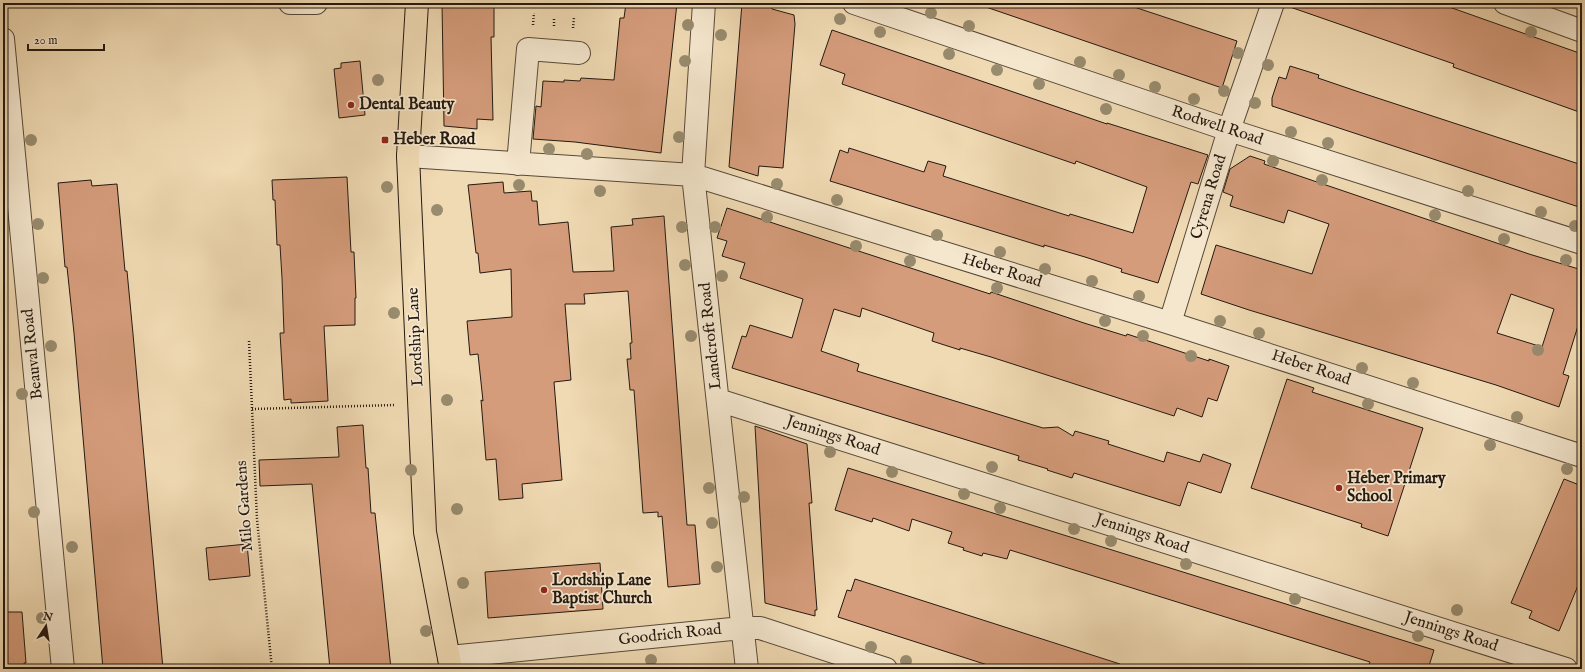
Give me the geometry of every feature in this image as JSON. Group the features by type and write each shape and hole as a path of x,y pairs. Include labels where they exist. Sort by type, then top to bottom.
{"main road":[{"name":"Lordship Lane","path":"417,3 408,156 425,532 450,663"}],"street":[{"path":"290,3 316,3"},
{"name":"Landcroft Road","path":"704,3 693,175 747,669"},
{"name":"Rodwell Road","path":"854,3 1229,130 1582,243"},
{"name":"Cyrena Road","path":"1170,323 1229,130 1273,3"},
{"path":"1505,3 1582,31"},
{"name":"Beauval Road","path":"3,39 63,669"},
{"path":"518,164 528,49 579,53"},
{"name":"Heber Road","path":"408,156 693,175 1170,323 1582,456"},
{"name":"Jennings Road","path":"718,400 1566,669"},
{"name":"Goodrich Road","path":"450,663 742,628 760,628 886,669"}],"path":[{"name":"Milo Gardens","path":"249,341 257,520 272,669"},
{"path":"252,409 419,405"}],"building":[{"path":"442,3 494,5 494,37 491,37 493,120 477,119 477,129 444,126"},
{"path":"626,3 677,3 661,153 575,142 533,139 536,106 541,107 543,81 580,81 581,78 614,80 620,18 624,18"},
{"path":"742,3 772,3 772,9 794,15 795,24 783,168 759,166 758,176 729,167"},
{"path":"983,3 1122,3 1237,41 1222,88 983,6"},
{"path":"1291,3 1438,3 1582,54 1582,113 1453,67 1454,64 1290,7"},
{"path":"832,30 1107,124 1208,155 1198,184 1191,182 1158,283 1121,272 1122,269 1085,257 1044,245 1044,247 830,181 840,150 848,153 849,148 924,172 928,161 946,166 943,176 1069,216 1070,214 1133,233 1147,187 1076,161 1075,164 842,84 845,74 820,65"},
{"name":"Dental Beauty","path":"360,61 365,115 339,118 334,69 341,68 341,63"},
{"path":"1290,66 1319,75 1318,78 1359,92 1582,165 1582,208 1272,106 1272,98 1279,77 1286,79"},
{"path":"1250,156 1265,161 1264,164 1529,254 1582,270 1582,313 1563,374 1569,376 1559,407 1496,385 1201,294 1216,245 1312,274 1329,224 1288,210 1284,223 1230,206 1233,196 1223,192 1230,169","holes":["1511,294 1554,309 1542,347 1497,333"]},
{"path":"347,177 351,252 354,252 356,298 355,325 324,326 328,401 291,403 291,399 284,400 280,333 284,333 282,278 280,245 277,245 275,200 273,200 272,180"},
{"path":"91,180 92,186 117,184 125,271 127,271 133,334 163,669 103,669 74,333 67,267 65,267 58,183"},
{"path":"503,182 504,193 531,191 532,201 537,201 539,225 568,222 573,272 614,271 611,227 633,225 632,219 664,216 687,525 695,525 700,584 668,587 662,516 658,517 658,512 643,513 634,390 630,390 627,359 631,359 630,343 632,343 628,291 584,294 585,304 565,304 571,380 554,382 562,480 522,484 523,498 499,500 496,459 486,460 481,400 483,401 478,354 470,355 467,321 512,317 511,269 480,273 478,253 476,253 468,185"},
{"path":"727,208 990,294 991,292 1084,323 1126,336 1127,334 1209,361 1209,359 1229,366 1217,401 1208,398 1202,417 1177,408 1174,416 991,357 960,348 960,350 932,341 934,333 862,308 860,317 834,309 821,351 859,364 857,371 1043,428 1058,427 1073,436 1075,431 1109,441 1108,444 1164,462 1167,452 1200,462 1203,454 1231,464 1221,493 1188,482 1180,506 1074,473 1072,478 1018,460 1019,456 732,368 742,336 746,337 750,325 792,338 803,299 740,278 745,263 722,256 727,241 717,238"},
{"path":"1287,379 1314,388 1312,392 1423,428 1388,536 1361,527 1362,524 1251,488"},
{"path":"363,425 371,513 375,513 391,669 330,669 312,484 260,486 259,460 339,457 337,427"},
{"path":"755,426 807,444 812,503 809,503 817,610 815,610 815,616 765,603"},
{"path":"848,468 1434,650 1428,669 1367,669 1370,662 1010,550 1007,559 983,553 982,556 963,550 964,548 948,543 952,532 912,519 909,531 873,518 872,522 835,510"},
{"path":"1564,479 1582,486 1582,576 1559,631 1529,618 1532,611 1511,603"},
{"path":"247,544 250,576 209,580 206,548"},
{"name":"Lordship Lane Baptist Church","path":"600,563 603,609 488,618 485,572"},
{"path":"855,579 1120,664 1119,669 1000,669 838,617 847,590 851,591"},
{"path":"3,612 22,612 26,663 24,663 25,669 3,669"}],"place":[{"name":"Dental Beauty","path":"351,105"},
{"name":"Heber Road","path":"385,140"},
{"name":"Heber Primary School","path":"1339,488"},
{"name":"Lordship Lane Baptist Church","path":"544,590"}]}
